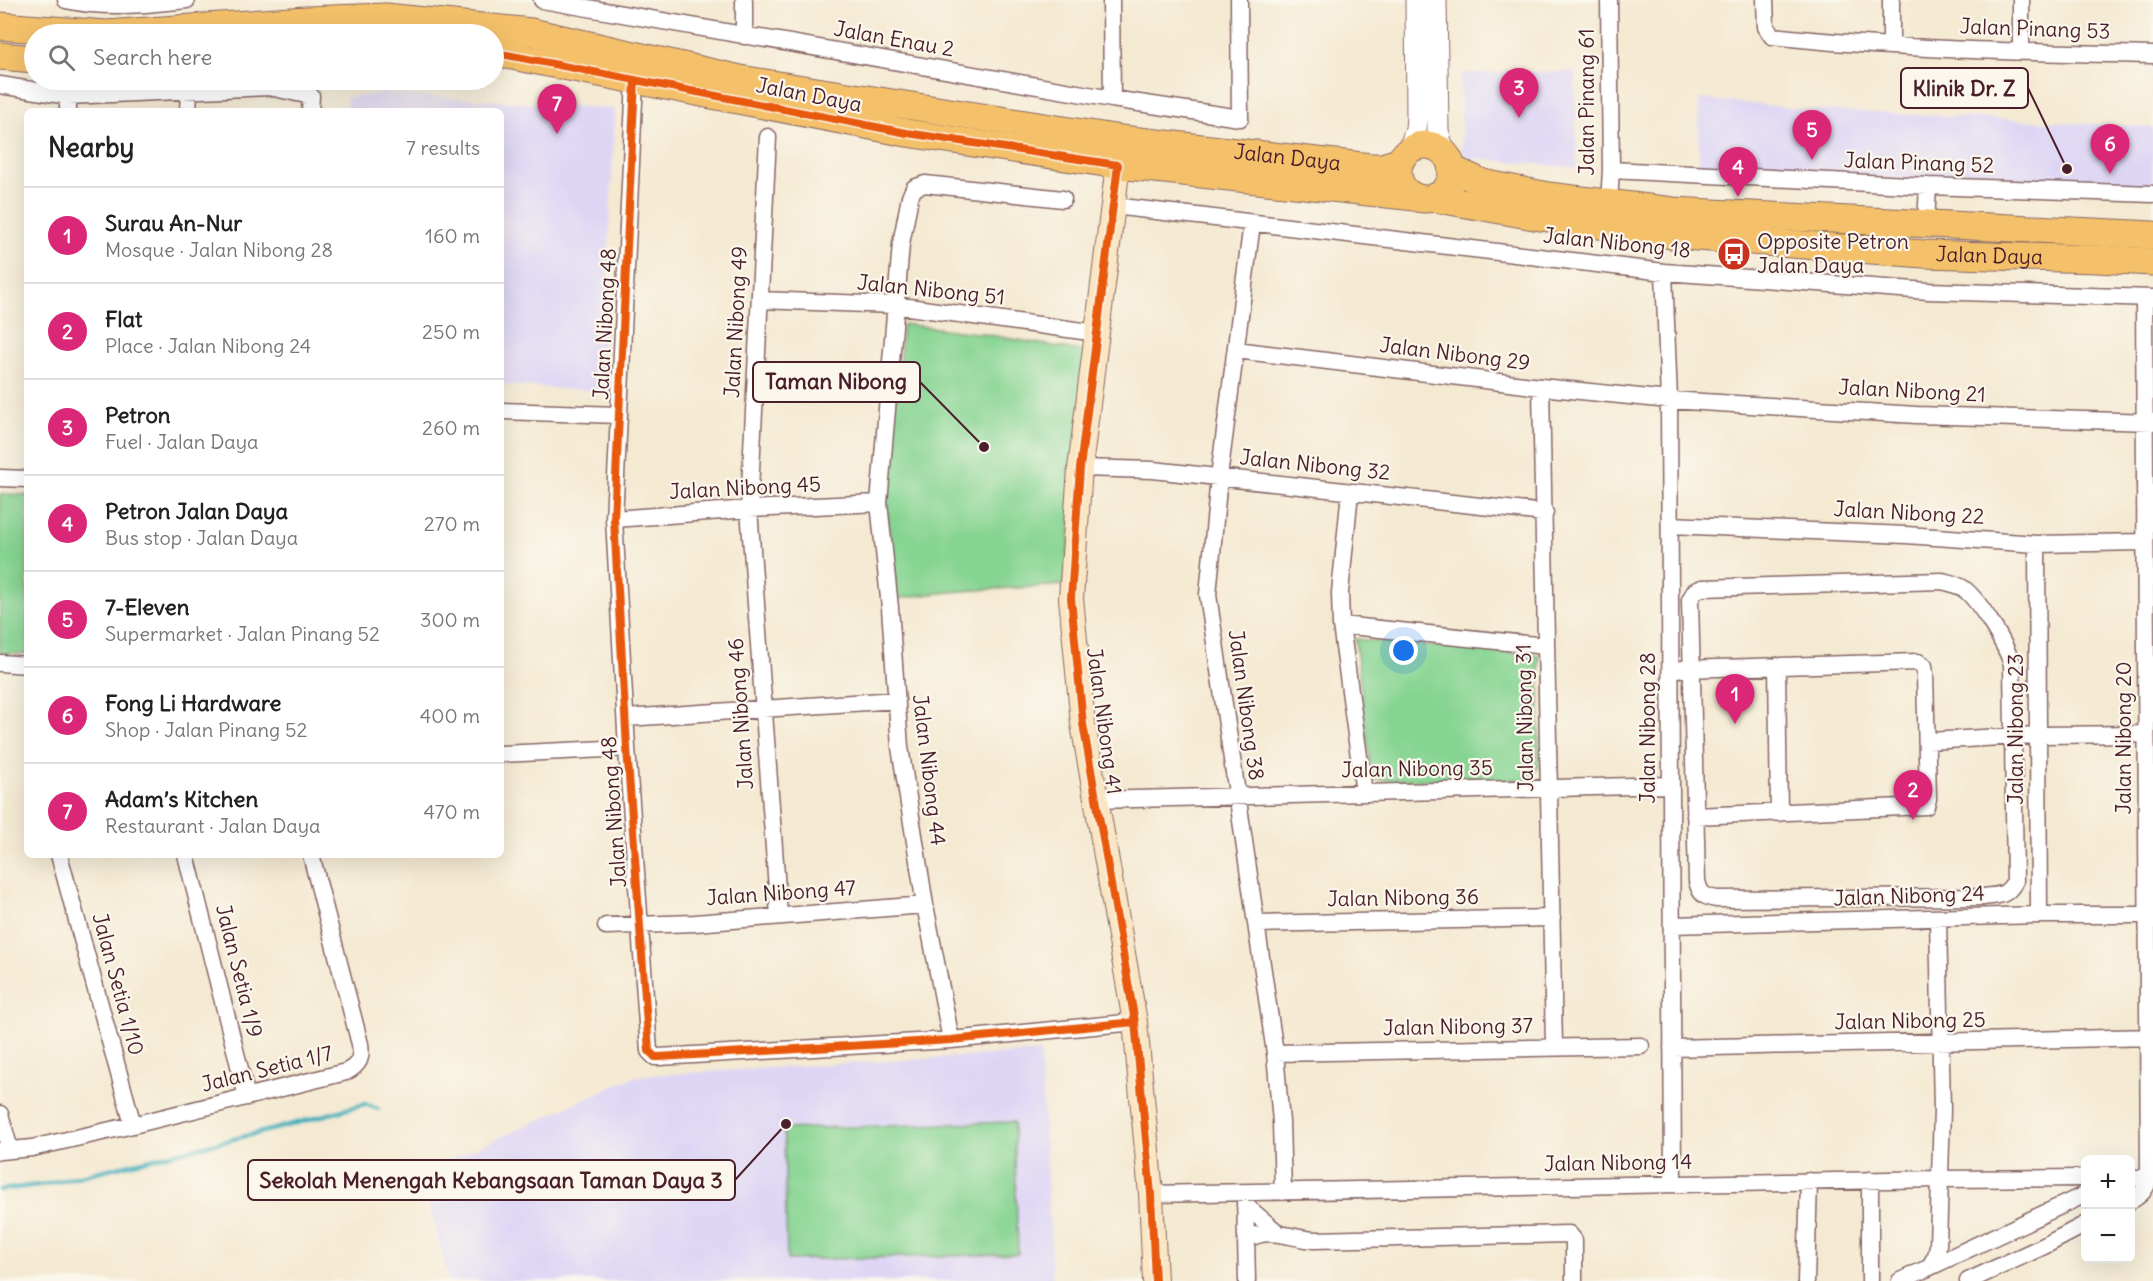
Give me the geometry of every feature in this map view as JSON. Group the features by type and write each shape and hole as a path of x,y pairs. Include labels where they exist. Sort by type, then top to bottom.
{"main road":[{"name":"Jalan Daya","path":"249,24 306,20 387,9 481,24"},
{"name":"Jalan Daya","path":"0,26 24,28"},
{"name":"Jalan Daya","path":"504,28 740,79 1121,139 1371,167 1382,167 1404,156"},
{"name":"Jalan Daya","path":"504,56 908,133 1118,165 1424,198 1671,235 1924,254 2153,262"},
{"path":"0,57 24,58"},
{"path":"1427,144 1448,160 1452,178 1448,187 1442,194 1424,198 1406,192 1398,178 1404,156 1418,145 1427,144"},
{"name":"Jalan Daya","path":"1448,160 1483,183 1548,196 1673,211 2153,236"},
{"name":"Jalan Nibong 41","path":"1118,165 1080,468 1071,598 1083,724 1135,1022 1151,1194 1155,1281"}],"street":[{"path":"76,1 146,4 187,0"},
{"name":"Jalan Enau 2","path":"542,0 623,7 744,36 1112,99 1240,118 1239,0"},
{"path":"744,0 744,36"},
{"path":"1111,0 1112,99"},
{"path":"1404,156 1416,130 1416,0"},
{"path":"1436,0 1438,131 1448,160"},
{"name":"Jalan Pinang 61","path":"1609,0 1611,170 1609,203"},
{"name":"Jalan Pinang 53","path":"1765,0 1766,27 1772,36 1828,42 2021,52 2153,55"},
{"path":"1891,0 1891,45"},
{"path":"2021,0 2021,52"},
{"name":"Jalan Nibong 48","path":"635,80 614,519 627,748 649,1052 655,1057 951,1040 1135,1022"},
{"path":"0,85 68,103 209,90"},
{"path":"283,90 311,96 310,108"},
{"path":"188,108 189,91"},
{"name":"Jalan Nibong 49","path":"748,509 768,137"},
{"name":"Jalan Pinang 52","path":"1611,170 1928,186 2153,194"},
{"name":"Jalan Nibong 44","path":"951,1040 925,905 900,747 879,503 894,305 901,244 910,197 914,188 925,184 1063,199"},
{"path":"1926,224 1928,186"},
{"name":"Jalan Nibong 18","path":"1114,206 1664,272 1929,291 2148,298"},
{"name":"Jalan Nibong 38","path":"1252,223 1219,477 1208,596 1275,1053 1281,1122 1283,1192"},
{"name":"Jalan Nibong 28","path":"1664,272 1669,400 1673,1184"},
{"name":"Jalan Nibong 20","path":"2148,298 2149,422 2145,542 2151,1178"},
{"name":"Jalan Nibong 51","path":"760,300 894,305 1097,333"},
{"name":"Jalan Nibong 29","path":"1236,350 1669,400"},
{"name":"Jalan Nibong 31","path":"1541,387 1554,1047"},
{"name":"Jalan Nibong 21","path":"1669,400 1917,415 2149,422"},
{"path":"504,411 618,415"},
{"name":"Jalan Nibong 32","path":"1080,468 1153,470 1545,513"},
{"path":"0,478 24,480"},
{"path":"1350,492 1340,593 1341,625 1364,793"},
{"name":"Jalan Nibong 45","path":"614,519 748,509 879,503"},
{"name":"Jalan Nibong 46","path":"748,509 778,916"},
{"name":"Jalan Nibong 22","path":"1670,525 1906,535 2037,544 2145,542"},
{"name":"Jalan Nibong 23","path":"2037,544 2039,915"},
{"path":"1949,582 1965,590 2008,649 2012,664 2013,737 2014,881 2009,891 2001,895 1983,897 1717,899 1705,897 1700,892 1697,881 1690,600 1695,591 1702,588 1949,582"},
{"path":"1341,625 1546,646"},
{"path":"1670,669 1918,662 1924,666 1928,741 1926,806 1695,816"},
{"path":"0,663 24,665"},
{"path":"1777,666 1779,813"},
{"path":"626,718 897,700"},
{"path":"1928,741 2038,735 2146,734"},
{"path":"504,754 627,748"},
{"name":"Jalan Nibong 35","path":"1096,800 1671,785"},
{"name":"Jalan Setia 1/10","path":"60,858 133,1125"},
{"name":"Jalan Setia 1/9","path":"187,858 247,1097"},
{"name":"Jalan Setia 1/7","path":"5,1150 32,1148 133,1125 346,1072 357,1066 362,1055 312,858"},
{"name":"Jalan Nibong 47","path":"606,926 640,926 925,905"},
{"name":"Jalan Nibong 24","path":"1672,925 2039,915 2147,915"},
{"name":"Jalan Nibong 36","path":"1256,924 1552,918"},
{"path":"1930,1266 1936,1256 1938,1246 1941,1179 1938,918"},
{"name":"Jalan Nibong 25","path":"1672,1048 2150,1037"},
{"name":"Jalan Nibong 37","path":"1275,1053 1641,1046"},
{"path":"0,1114 5,1150"},
{"name":"Jalan Nibong 14","path":"1151,1194 1245,1199 1283,1192 2081,1178"},
{"path":"2135,1178 2151,1178 2147,1188 2135,1198"},
{"path":"1870,1180 1870,1281"},
{"path":"1806,1281 1809,1181"},
{"path":"1900,1281 2081,1196"},
{"path":"1245,1199 1278,1233"},
{"path":"1245,1199 1247,1281"},
{"path":"1968,1281 2081,1226"},
{"path":"1246,1240 1257,1234 1278,1233 1314,1240 1569,1234 1574,1240 1574,1281"}],"shaded area":[{"path":"1575,72 1577,168 1462,157 1460,73"},
{"path":"383,93 615,109 602,391 504,385 504,108 346,108 347,97"},
{"path":"1699,99 1804,109 2153,127 2153,189 1699,172"},
{"path":"1040,1052 1053,1281 449,1281 421,1173 636,1076"}],"green space":[{"path":"903,324 984,334 1087,352 1065,585 960,591 897,599 886,499"},
{"path":"0,494 24,495 24,654 0,653"},
{"path":"1355,639 1539,655 1539,766 1528,780 1372,780"},
{"path":"1014,1122 1018,1254 787,1260 784,1129"}],"waterway":[{"path":"0,1190 47,1184 279,1128 365,1104 378,1109"}],"cycle path":[{"path":"504,55 907,133 1118,165 1080,468 1071,598 1083,724 1135,1022 1151,1194 1155,1281"},
{"path":"635,80 614,519 627,748 649,1051 655,1057 659,1057 951,1040 1135,1022"}],"place":[{"name":"Petron","path":"1519,118"},
{"name":"Adam’s Kitchen","path":"557,134"},
{"name":"7-Eleven","path":"1812,160"},
{"name":"Klinik Dr. Z","path":"2067,169"},
{"name":"Fong Li Hardware","path":"2110,174"},
{"name":"Petron Jalan Daya","path":"1738,197"},
{"name":"Opposite Petron Jalan Daya","path":"1734,254"},
{"name":"Taman Nibong","path":"984,447"},
{"name":"Surau An-Nur","path":"1735,724"},
{"name":"Flat","path":"1913,820"},
{"name":"Sekolah Menengah Kebangsaan Taman Daya 3","path":"786,1124"}]}
